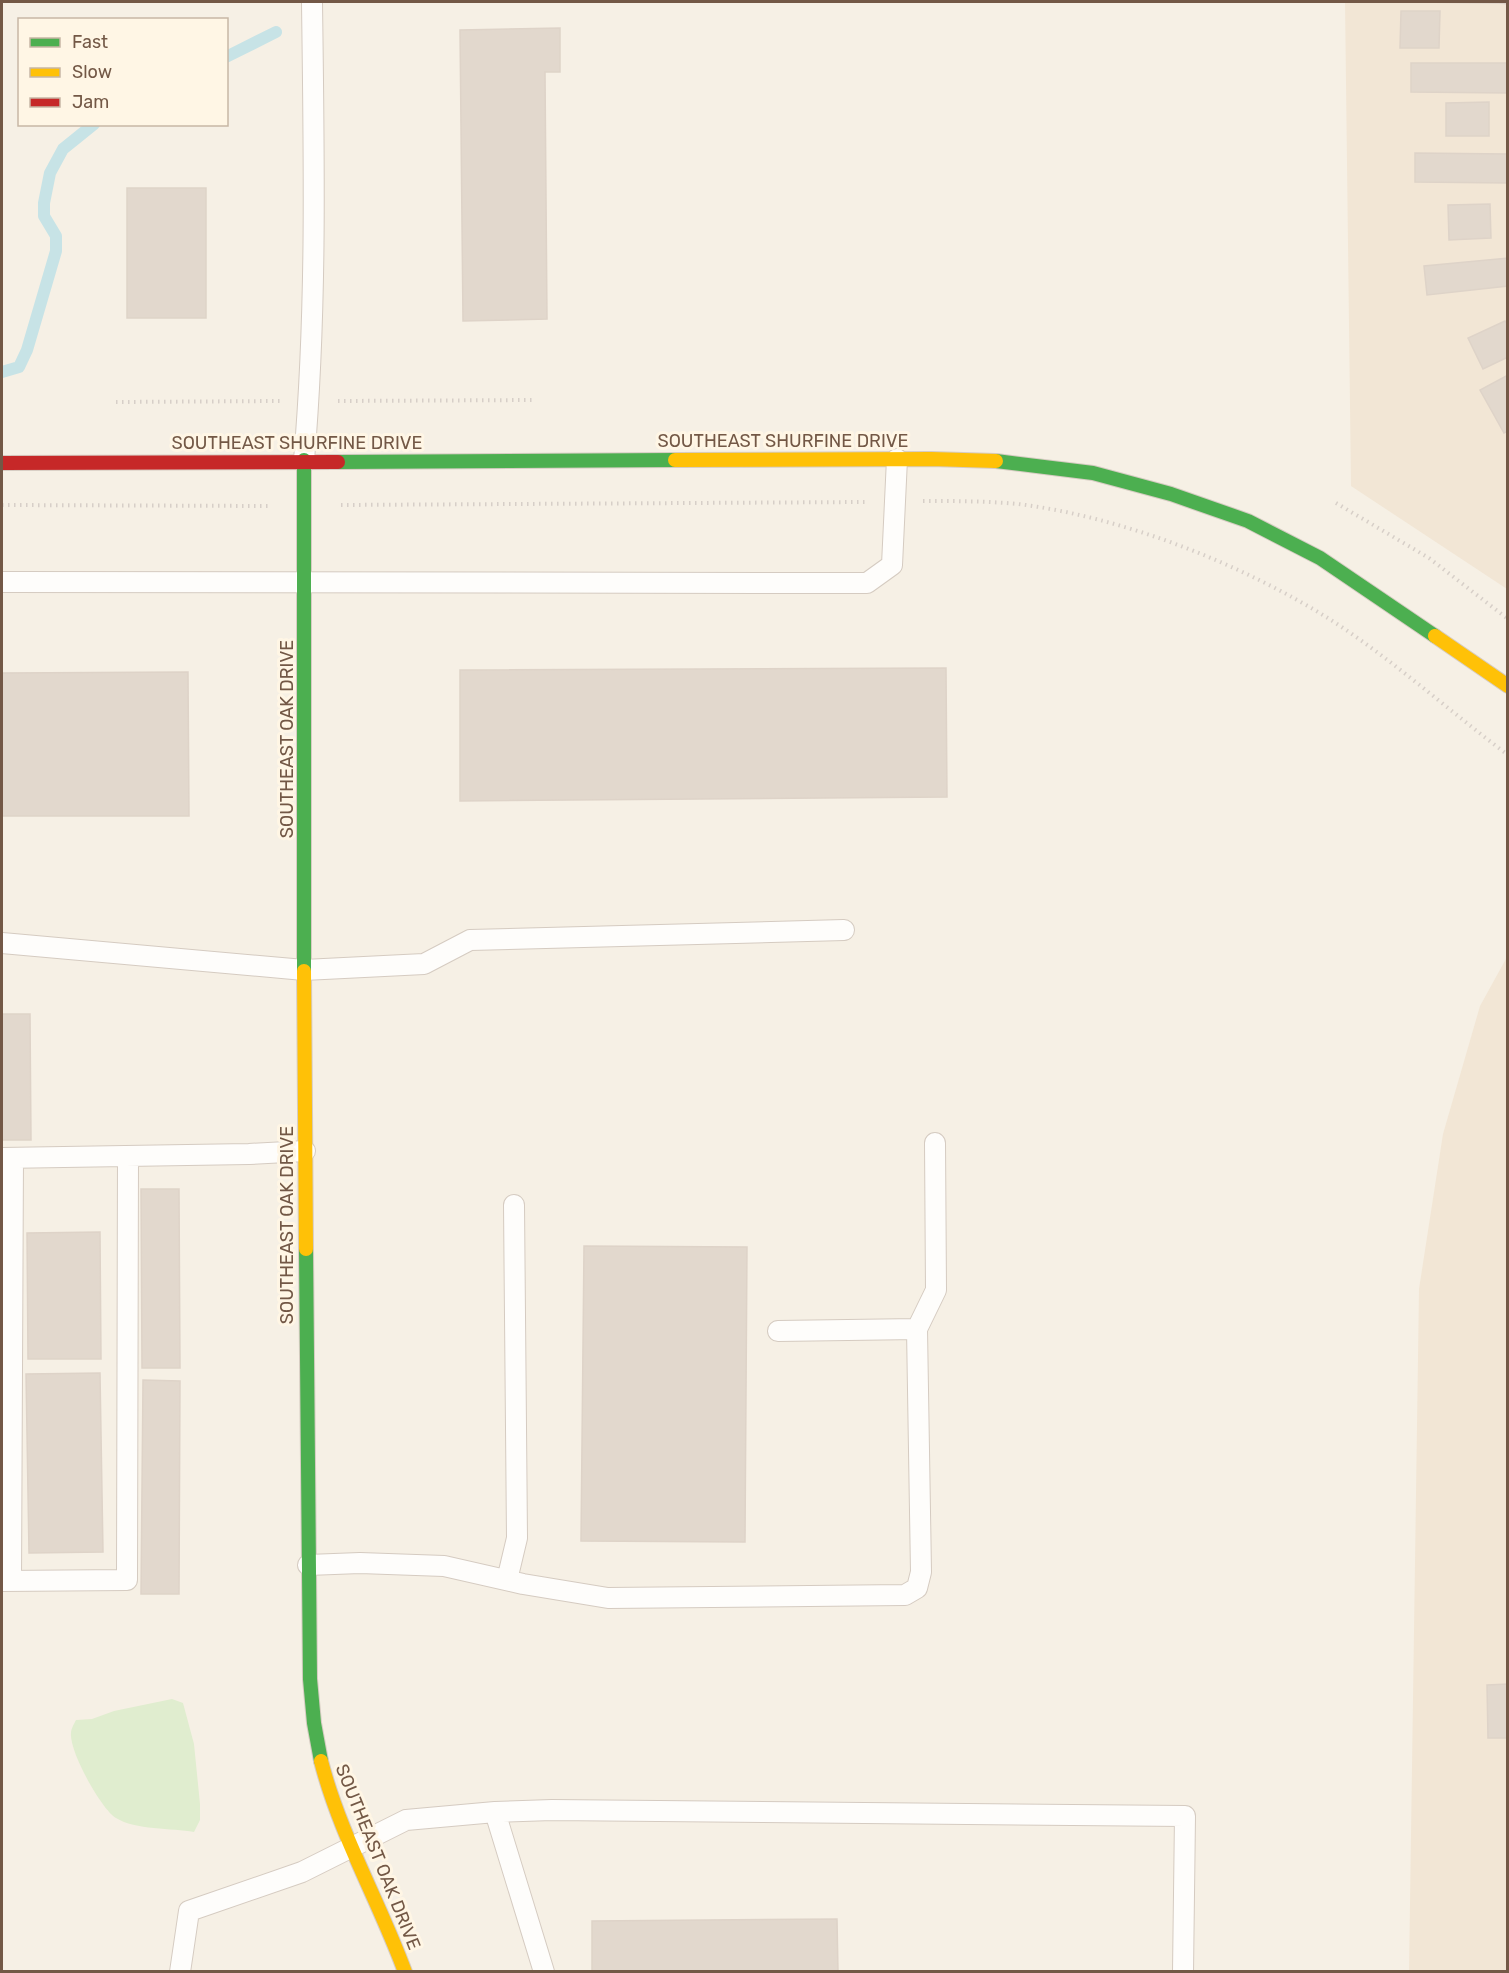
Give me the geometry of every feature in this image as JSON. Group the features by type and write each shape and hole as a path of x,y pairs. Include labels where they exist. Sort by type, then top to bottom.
{"street":[{"name":"SOUTHEAST SHURFINE DRIVE","path":"2,464 304,460 897,459 1013,462 1093,473 1171,494 1248,521 1320,558 1508,686"},
{"name":"SOUTHEAST OAK DRIVE","path":"304,460 304,970 309,1668 314,1725 321,1764 332,1797 393,1935 405,1971"}],"lane":[{"path":"304,460 309,401 314,225 312,2"},
{"path":"2,582 867,583 892,566 897,459"},
{"path":"2,943 304,970 424,964 470,940 844,930"},
{"path":"308,1565 360,1563 444,1566 608,1598 905,1595 918,1588 921,1572 918,1329 936,1290 935,1143"},
{"path":"128,1156 126,1580 6,1581 7,1158 128,1156 249,1154 305,1150"},
{"path":"507,1580 517,1538 514,1205"},
{"path":"778,1331 918,1329"},
{"path":"180,1971 189,1911 302,1872 406,1820 495,1812 576,1810 1185,1816 1183,1971"},
{"path":"495,1812 544,1971"}],"path":[{"path":"2,505 305,506 407,503 974,501 1020,505 1082,516 1147,534 1203,554 1268,584 1330,620 1375,650 1508,755"},
{"path":"1336,503 1382,528 1429,558 1508,619"}],"shaded area":[{"path":"1345,2 1507,2 1507,589 1351,486"},
{"path":"1507,957 1507,1971 1409,1972 1419,1289 1443,1134 1480,1006"}],"green space":[{"path":"172,1699 183,1703 194,1744 200,1820 194,1832 143,1827 116,1818 102,1803 87,1779 72,1741 71,1731 76,1720 92,1719 114,1711"}],"building":[{"path":"1413,2 1508,2 1508,4 1499,3"},
{"path":"1401,11 1440,11 1439,48 1400,48"},
{"path":"560,28 560,72 545,72 547,319 463,321 460,30"},
{"path":"1411,63 1508,63 1508,93 1411,92"},
{"path":"1489,102 1489,136 1446,136 1446,103"},
{"path":"1415,153 1508,154 1508,183 1415,182"},
{"path":"127,188 206,188 206,318 127,318"},
{"path":"1490,204 1491,238 1449,240 1448,205"},
{"path":"1508,258 1508,286 1427,295 1424,266"},
{"path":"1505,321 1508,325 1508,357 1483,369 1468,338"},
{"path":"1508,375 1508,431 1504,433 1480,390"},
{"path":"946,668 947,797 460,801 460,670"},
{"path":"188,672 189,816 2,816 2,673"},
{"path":"2,1014 30,1014 31,1140 2,1140"},
{"path":"141,1189 179,1189 180,1368 142,1368"},
{"path":"100,1232 101,1359 28,1359 27,1233"},
{"path":"584,1246 747,1247 745,1542 581,1541"},
{"path":"100,1373 103,1552 29,1553 26,1374"},
{"path":"143,1380 180,1381 179,1594 141,1594"},
{"path":"1508,1684 1508,1738 1488,1738 1487,1685"},
{"path":"837,1919 838,1972 592,1972 592,1921"}],"waterway":[{"path":"228,56 276,32"},
{"path":"2,372 19,367 27,350 56,251 56,236 44,216 50,173 63,149 92,126"}],"traffic: fast":[{"path":"304,460 304,971"},
{"path":"338,462 675,460"},
{"path":"996,461 1093,473 1171,494 1248,521 1320,558 1435,636"},
{"path":"306,1249 310,1679 314,1723 321,1761"}],"traffic: slow":[{"path":"675,460 996,461"},
{"path":"1435,636 1508,686"},
{"path":"304,971 306,1249"},
{"path":"321,1761 338,1815 405,1972"}],"traffic: jam":[{"path":"2,463 338,462"}]}
